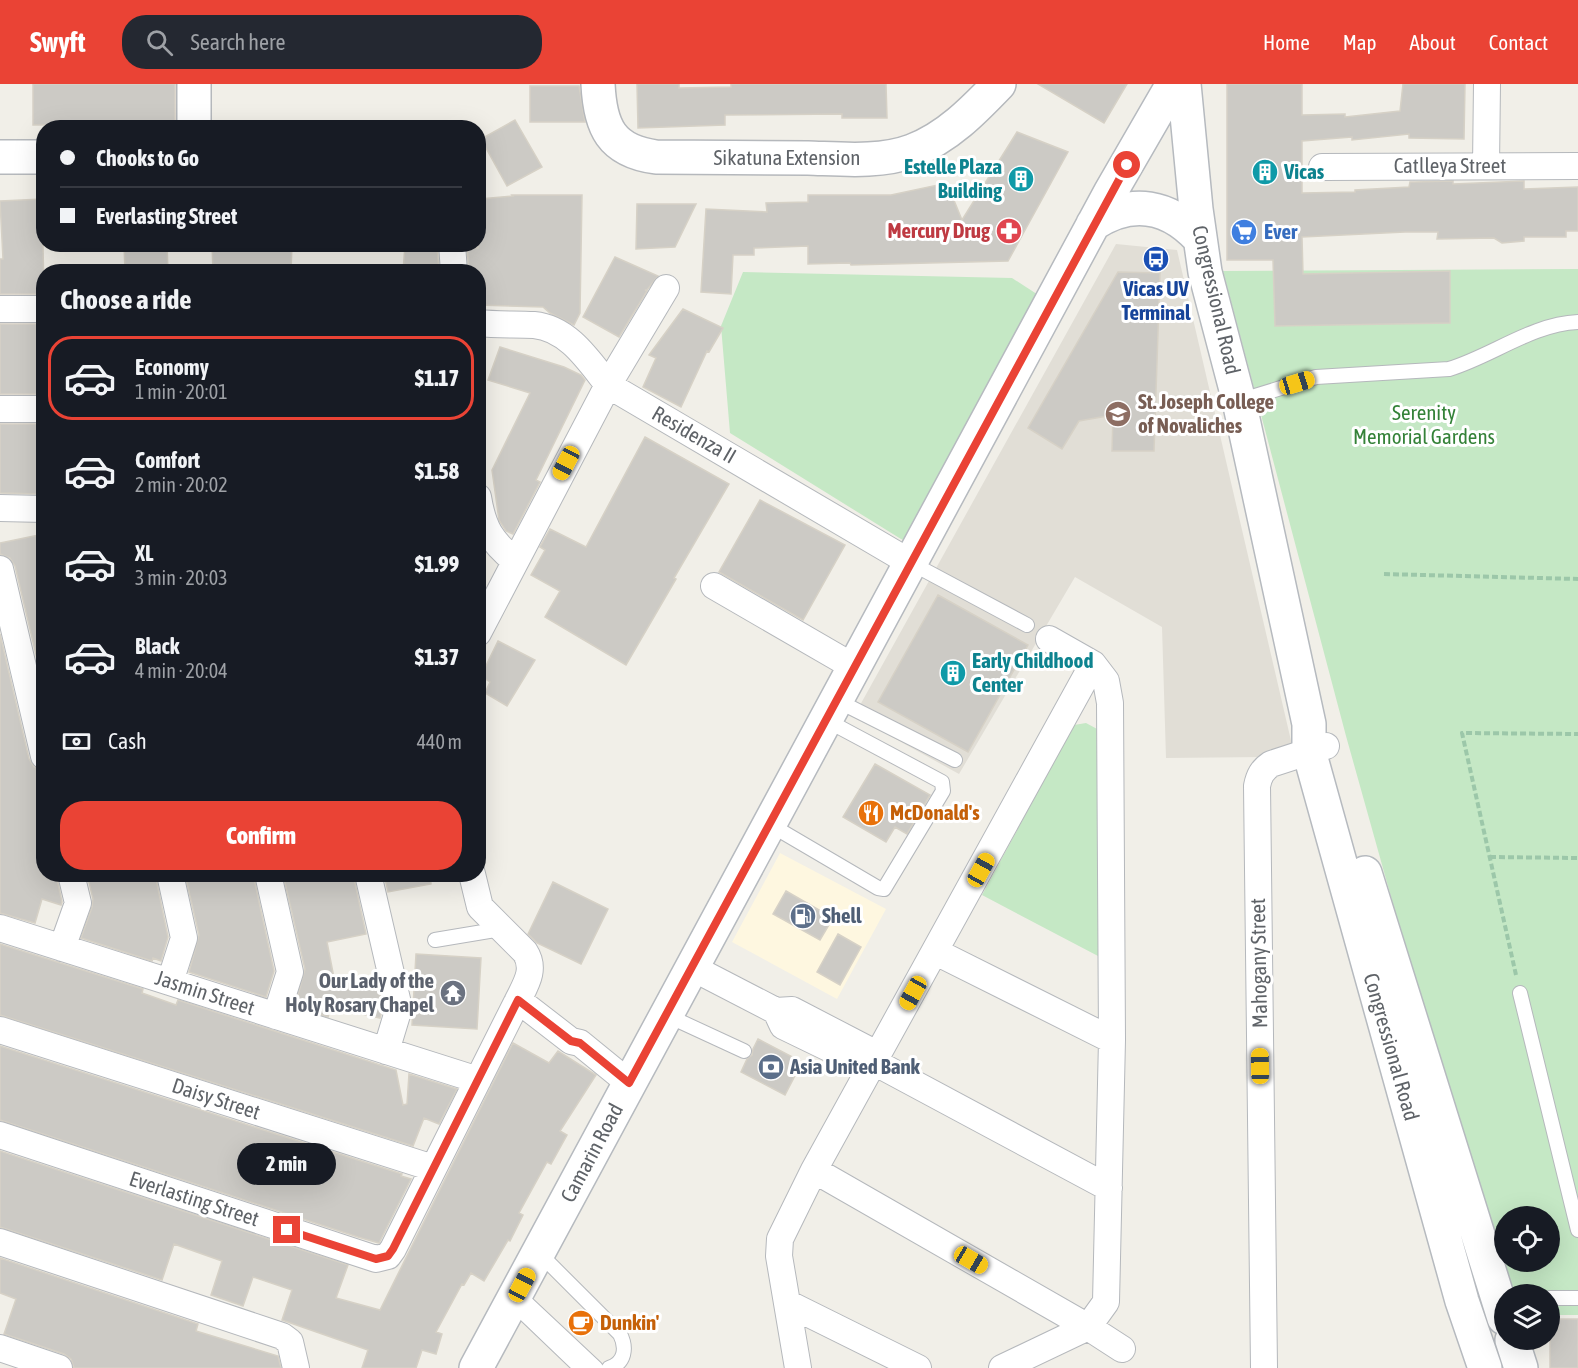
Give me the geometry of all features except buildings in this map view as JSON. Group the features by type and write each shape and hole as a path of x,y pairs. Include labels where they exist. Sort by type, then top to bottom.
{"main road":[{"path":"194,84 194,120"},
{"name":"Sikatuna Extension","path":"598,84 601,110 608,130 619,145 638,154 656,157 832,159 875,158 912,151 947,132 975,109 999,84"},
{"name":"Camarin Road","path":"476,1368 1110,193 1173,84"},
{"name":"Congressional Road","path":"1184,84 1205,272 1239,400 1314,740 1462,1301 1485,1368"},
{"path":"0,157 36,157"},
{"path":"1094,224 1118,211 1144,208 1176,217 1189,227 1198,224 1171,195 1134,189 1110,193"},
{"name":"Congressional Road","path":"1314,740 1495,1284"},
{"path":"1515,1350 1521,1368"}],"street":[{"path":"1486,166 1487,84"},
{"path":"0,146 0,157"},
{"name":"Catlleya Street","path":"1322,167 1578,166"},
{"path":"486,617 608,385 666,288"},
{"path":"0,309 36,309"},
{"name":"Residenza II","path":"486,323 537,325 561,335 582,352 608,385 911,563"},
{"path":"0,409 36,409"},
{"path":"0,508 36,509"},
{"path":"486,526 496,544 515,561"},
{"path":"0,569 36,722"},
{"path":"714,586 854,667"},
{"path":"1002,1368 1088,1328 1106,1302 1112,1040 1110,703 1106,681 1093,664 1049,639"},
{"path":"798,1368 779,1256 780,1239 814,1170 1093,664"},
{"name":"Mahogany Street","path":"1264,1368 1257,786 1259,776 1264,769 1314,740"},
{"path":"62,948 78,903 73,882"},
{"path":"170,982 184,938 172,882"},
{"path":"270,882 290,972 276,1016"},
{"path":"370,882 399,1008 386,1051"},
{"path":"433,1168 531,970 530,960 525,952 480,907 474,882"},
{"name":"Jasmin Street","path":"0,928 478,1080"},
{"path":"936,952 1112,1040"},
{"path":"691,967 776,1011 792,1010 867,1049 874,1062 1109,1188"},
{"path":"518,1000 571,1041 580,1043 627,1087"},
{"name":"Daisy Street","path":"0,1029 433,1168"},
{"name":"Everlasting Street","path":"0,1135 376,1259 388,1256 393,1249 433,1168"},
{"path":"814,1170 1122,1349"},
{"path":"0,1242 282,1336 290,1342 296,1368"},
{"path":"787,1303 918,1368"},
{"path":"0,1348 59,1368"}],"lane":[{"path":"1239,400 1316,377 1449,369 1551,325 1578,321"},
{"path":"911,563 1027,625"},
{"path":"831,710 955,760"},
{"path":"769,824 878,888 884,889 943,791 942,782 831,710"},
{"path":"435,940 501,929"},
{"path":"1520,993 1578,1230"},
{"path":"666,1014 744,1051"},
{"path":"539,1252 620,1334 625,1346 624,1354 618,1365 609,1368"},
{"path":"513,1297 581,1368"},
{"path":"513,1297 596,1368"},
{"path":"1560,1298 1578,1298"}],"path":[{"path":"1384,574 1578,579"},
{"path":"1520,993 1462,733 1578,734"},
{"path":"1490,857 1578,858"}],"shaded area":[{"name":"St. Joseph College of Novaliches","path":"1116,244 1177,250 1292,745 1264,757 1166,758 1162,627 1075,577 959,774 854,716"},
{"path":"780,853 886,909 837,999 732,942"}],"green space":[{"name":"Serenity Memorial Gardens","path":"1578,269 1578,1315 1560,1315 1560,1284 1508,1284 1504,1272 1560,1272 1560,1206 1494,1206 1494,1240 1433,1047 1346,736 1223,271"},
{"path":"743,272 1012,278 1046,300 915,545 901,539 730,433 721,326"},
{"path":"1086,723 1099,730 1098,956 982,895 1074,725"}],"place":[{"name":"Vicas","path":"1265,172"},
{"name":"Estelle Plaza Building","path":"1021,179"},
{"name":"Mercury Drug","path":"1009,231"},
{"name":"Ever","path":"1244,232"},
{"name":"Vicas UV Terminal","path":"1156,259"},
{"name":"St. Joseph College of Novaliches","path":"1118,414"},
{"name":"Early Childhood Center","path":"953,673"},
{"name":"McDonald's","path":"871,813"},
{"name":"Shell","path":"803,916"},
{"name":"Our Lady of the Holy Rosary Chapel","path":"453,993"},
{"name":"Asia United Bank","path":"771,1067"},
{"name":"Dunkin'","path":"581,1323"}],"route":[{"path":"287,1230 376,1259 388,1256 518,1000 571,1041 580,1043 629,1083 1127,165"}]}
